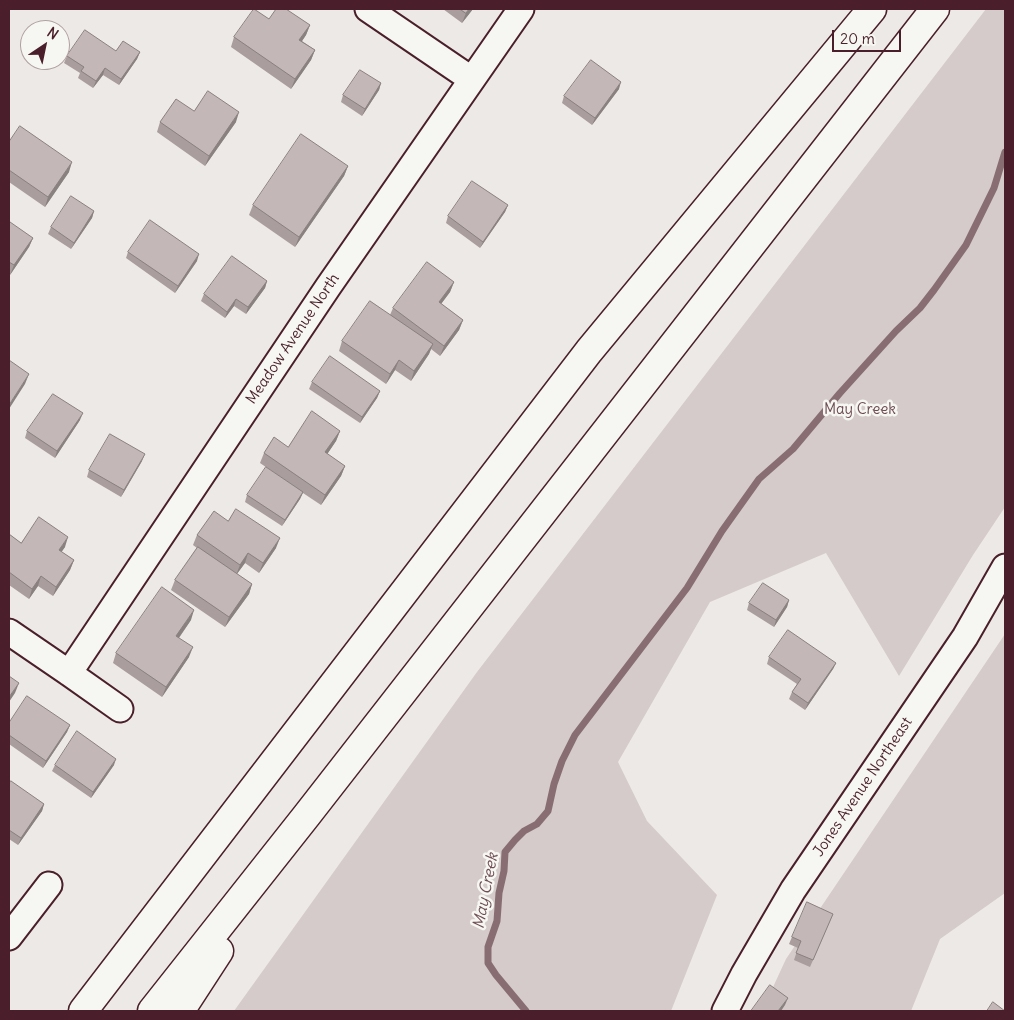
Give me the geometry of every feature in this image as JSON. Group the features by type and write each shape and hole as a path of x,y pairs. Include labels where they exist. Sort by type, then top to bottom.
{"highway":[{"path":"83,1011 588,352 872,9"},
{"path":"152,1011 307,815 934,9"},
{"path":"180,1011 307,815"}],"street":[{"path":"368,9 471,80"},
{"name":"Meadow Avenue North","path":"70,672 328,287 521,9"},
{"name":"Jones Avenue Northeast","path":"725,1011 793,890 964,636 1005,567"},
{"path":"9,632 70,672 120,709"},
{"path":"9,937 50,885"}],"green space":[{"name":"May Creek","path":"986,9 1005,9 1005,507 973,555 899,676 826,553 710,602 618,762 647,821 717,895 671,1011 234,1011 477,672"},
{"path":"1005,634 1005,893 940,939 911,1011 762,1011 786,959"}],"building":[{"path":"254,9 269,19 276,9 286,9 310,25 299,40 315,50 295,79 234,37"},
{"path":"460,9 469,9 466,13"},
{"path":"85,30 116,51 123,41 140,52 121,79 105,68 96,81 81,71 84,67 70,58 70,52"},
{"path":"591,60 621,82 595,118 564,96"},
{"path":"360,70 381,83 365,109 343,95"},
{"path":"208,91 239,112 209,156 160,122 176,99 194,111"},
{"path":"20,126 72,162 48,197 9,170 9,142"},
{"path":"301,134 348,166 299,237 253,205"},
{"path":"472,181 508,205 483,242 448,216"},
{"path":"71,196 94,211 74,243 51,227"},
{"path":"150,220 199,254 178,286 128,252"},
{"path":"10,222 33,238 14,265 9,262"},
{"path":"232,256 267,281 248,307 236,299 227,312 204,294"},
{"path":"427,262 454,282 439,302 463,320 444,346 393,308"},
{"path":"370,301 433,344 414,371 399,360 390,374 342,341"},
{"path":"330,356 380,391 362,417 312,382"},
{"path":"9,360 29,374 9,405"},
{"path":"53,394 83,413 57,451 27,431"},
{"path":"312,411 340,431 325,452 345,466 325,495 264,453 274,437 288,447"},
{"path":"110,434 145,454 124,490 89,470"},
{"path":"266,467 303,492 285,520 247,495"},
{"path":"236,509 280,538 263,563 248,553 240,565 197,535 214,511 228,521"},
{"path":"39,517 68,537 59,550 74,560 56,587 41,576 32,589 9,572 9,534 21,543"},
{"path":"198,547 252,584 229,617 175,580"},
{"path":"763,583 789,600 776,620 749,603"},
{"path":"162,587 194,610 176,636 193,647 166,687 116,653"},
{"path":"788,630 836,663 808,703 792,692 801,679 769,657"},
{"path":"9,676 19,683 9,697"},
{"path":"27,696 70,725 46,761 9,735 9,723"},
{"path":"77,731 116,759 93,792 55,765"},
{"path":"11,781 44,804 21,838 9,830 9,784"},
{"path":"807,902 833,914 813,960 796,953 801,941 792,937"},
{"path":"770,985 788,998 778,1011 751,1011"},
{"path":"993,1002 1005,1011 987,1011"}],"waterway":[{"name":"May Creek","path":"526,1011 488,963 488,947 497,921 505,852 524,831 537,824 548,811 554,784 562,761 575,735 687,588 722,531 759,479 793,449 840,393 896,331 920,308 934,290 966,245 994,188 1005,152"}]}
